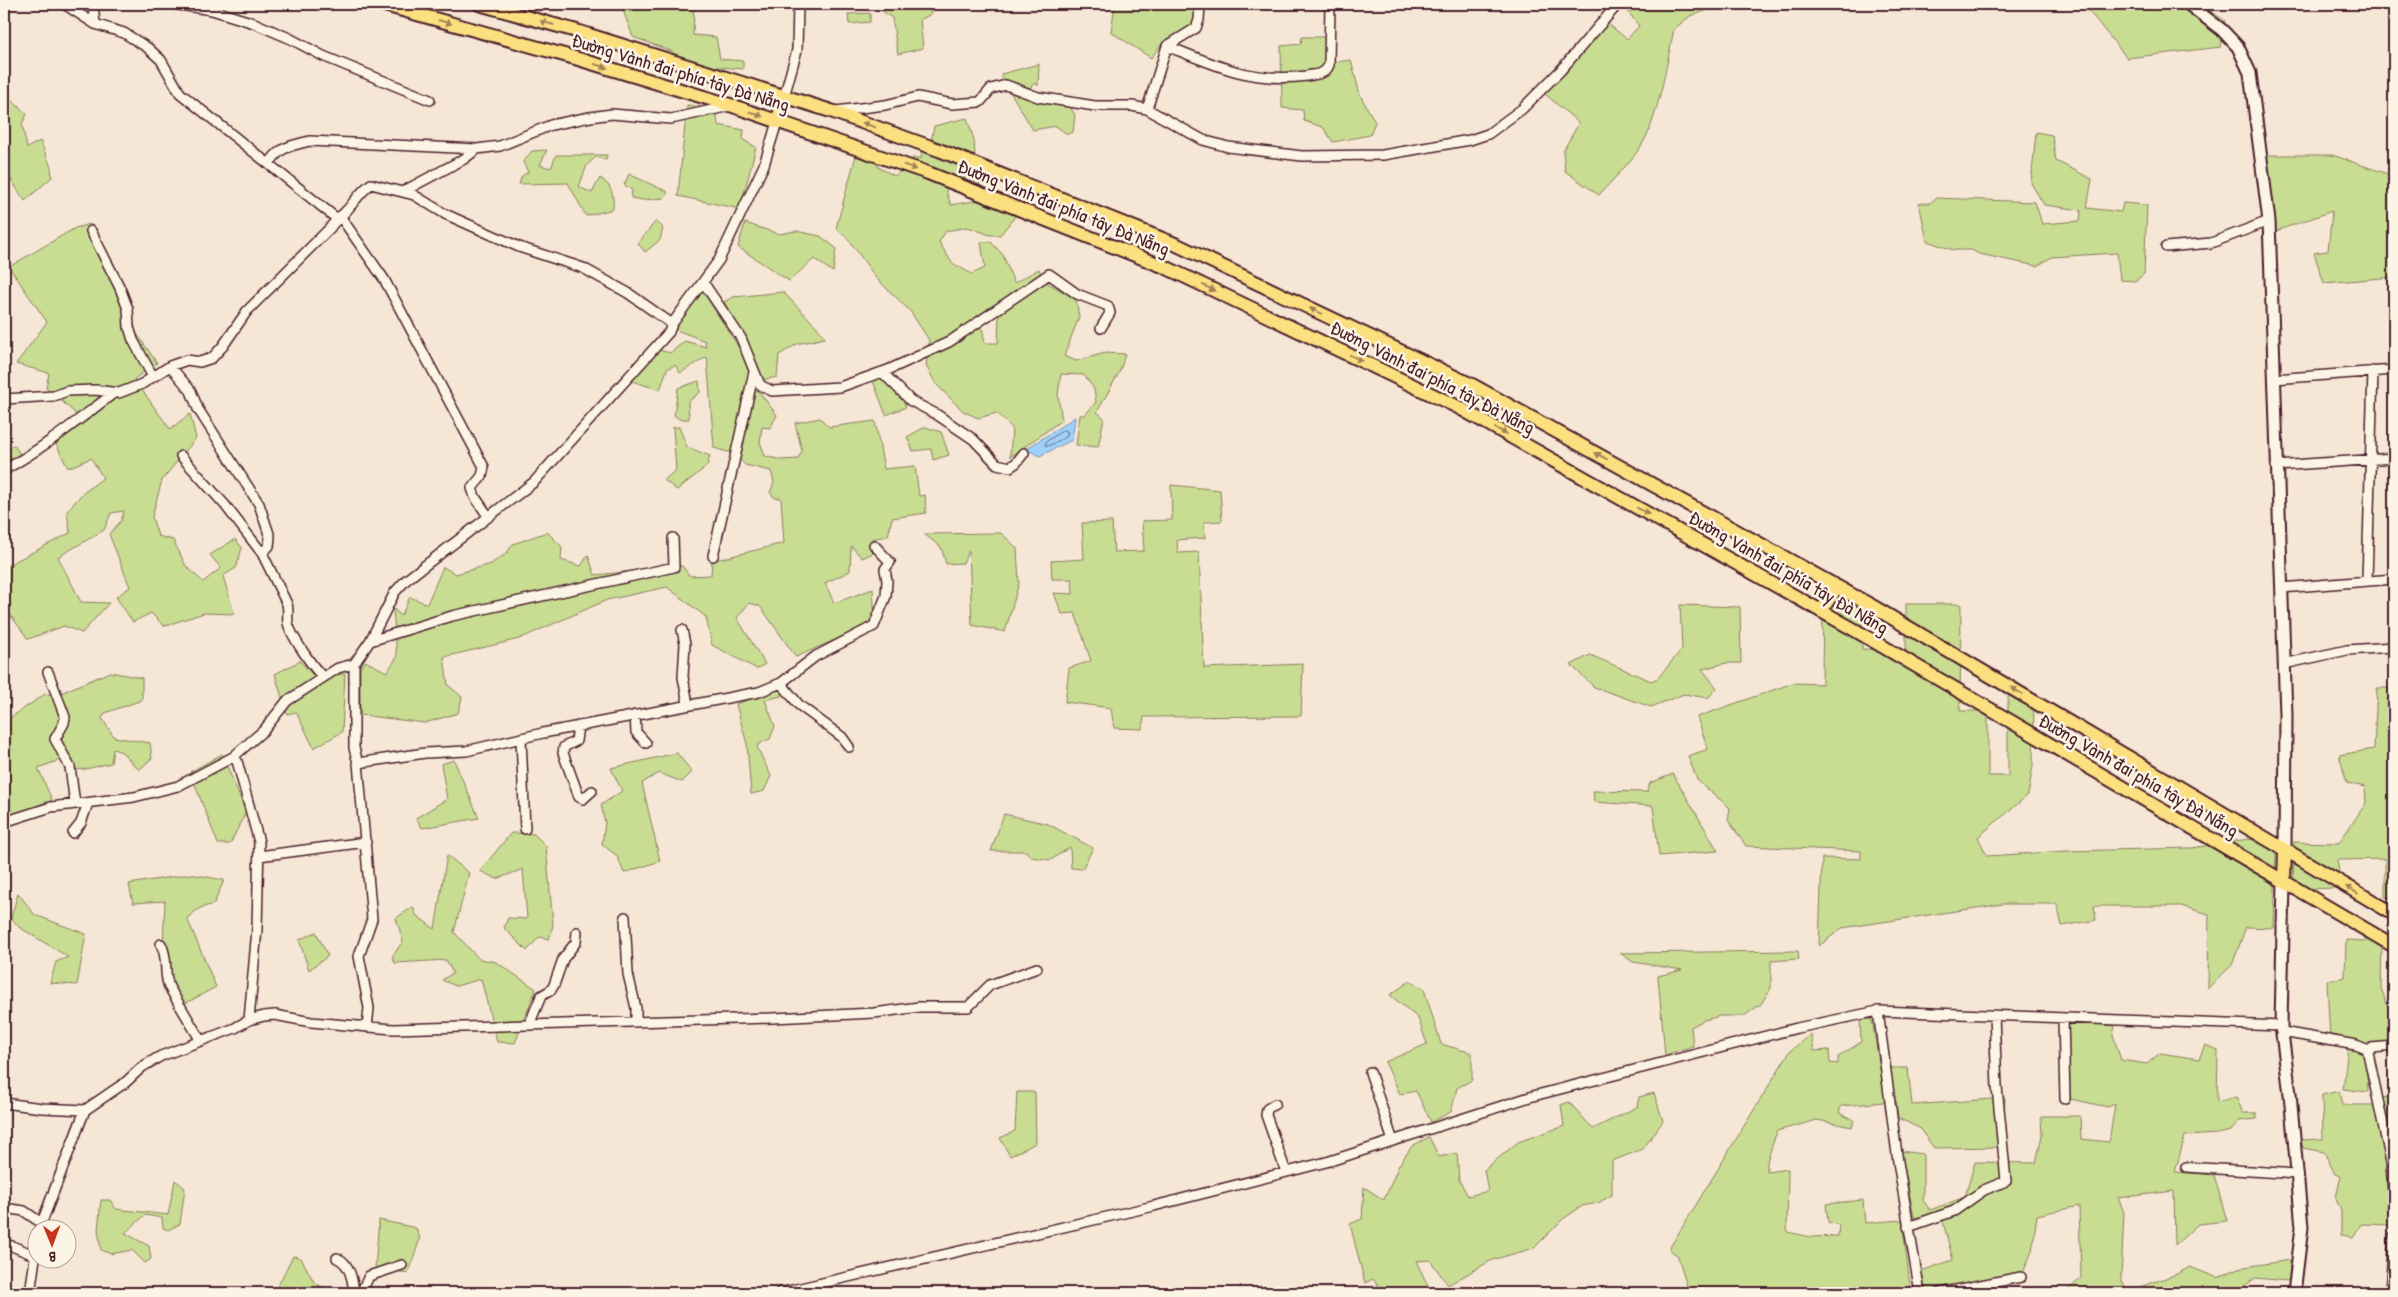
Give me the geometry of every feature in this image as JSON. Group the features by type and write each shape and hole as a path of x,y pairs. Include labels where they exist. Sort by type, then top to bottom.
{"main road":[{"name":"Đường Vành đai phía tây Đà Nẵng","path":"381,4 575,58 730,106 928,173 1165,267 1458,407 1821,611 2394,946"},
{"name":"Đường Vành đai phía tây Đà Nẵng","path":"479,4 784,97 939,150 1175,244 1404,352 1474,386 1837,587 2394,914"},
{"path":"777,122 784,97"},
{"path":"1821,611 1837,587"},
{"path":"2284,881 2285,850"}],"street":[{"path":"65,4 86,4"},
{"path":"65,4 95,24 124,33 148,48 161,60 180,93 268,164 338,217 384,279 484,467 482,476 472,488 488,516"},
{"path":"93,4 95,24"},
{"path":"173,4 212,10 254,23 289,38 323,56 430,100"},
{"path":"784,97 797,50 798,4"},
{"path":"1146,108 1167,46 1196,28 1199,20 1200,4"},
{"path":"1167,46 1252,77 1282,78 1321,74 1329,65 1330,4"},
{"path":"831,112 885,105 918,97 952,104 980,102 991,89 1006,85 1038,97 1095,106 1146,108 1203,140 1228,147 1302,156 1383,155 1470,140 1488,134 1522,109 1560,71 1618,4"},
{"path":"2188,4 2222,30 2238,47 2250,74 2268,221 2286,715 2285,850"},
{"path":"268,164 276,152 292,145 310,141 477,149 500,146 552,125 590,117 612,114 671,119 730,106"},
{"path":"366,1027 369,1008 359,956 372,919 358,762 354,748 354,664 370,641 395,592 406,580 534,482 669,332 672,324 719,260 764,165 777,122"},
{"path":"402,192 464,160 477,149"},
{"path":"4,399 54,396 66,391 95,390 118,393 142,384 170,366 187,360 200,362 212,358 223,346 247,311 330,228 362,190 371,184 414,195 445,214 519,247 584,268 628,293 672,324"},
{"path":"2166,247 2211,243 2268,221"},
{"path":"91,232 120,288 128,309 129,327 133,340 153,377"},
{"path":"703,282 741,338 760,385 772,391 840,387 882,372 949,342 1049,274 1077,294 1108,306 1110,313 1101,328"},
{"path":"170,366 191,391 198,409 259,504 270,537 269,546 262,553"},
{"path":"2274,379 2394,370"},
{"path":"2367,581 2370,460 2374,393 2373,371"},
{"path":"714,556 754,372"},
{"path":"882,372 911,401 936,414 973,440 997,464 1010,468 1024,453"},
{"path":"4,470 28,457 114,393"},
{"path":"181,456 224,505 262,553 287,604 289,610 288,626 314,669 323,677"},
{"path":"2276,466 2394,458"},
{"path":"370,641 452,616 674,567 673,538"},
{"path":"358,762 459,752 688,704 759,692 780,683 816,656 874,626 886,596 887,581 885,570 890,562 874,545"},
{"path":"2281,588 2394,579"},
{"path":"682,630 685,644 683,676 688,704"},
{"path":"2284,664 2340,652 2394,647"},
{"path":"4,822 51,807 134,797 178,786 233,757 264,730 287,702 338,668 354,664"},
{"path":"48,672 65,717 64,723 55,739 70,767 75,804"},
{"path":"780,683 799,705 842,736 849,747"},
{"path":"635,715 636,732 646,743"},
{"path":"578,726 576,741 564,747 563,753 579,797 583,799 592,790"},
{"path":"522,738 525,829"},
{"path":"233,757 237,761 259,842 256,929 249,1020"},
{"path":"73,833 81,823 88,803"},
{"path":"259,856 366,842"},
{"path":"2284,881 2281,1029 2290,1094 2302,1227 2294,1293"},
{"path":"625,917 628,974 636,1008 636,1021"},
{"path":"529,1025 541,996 551,990 554,985 563,959 576,942 577,932"},
{"path":"162,944 167,957 166,979 168,988 201,1041"},
{"path":"42,1220 85,1110 126,1082 142,1067 161,1056 235,1028 249,1020 275,1015 311,1022 394,1029 865,1013 919,1007 968,1008 990,985 1037,968"},
{"path":"1878,1011 1908,1227 1920,1293"},
{"path":"779,1293 1154,1206 1286,1172 1393,1141 1533,1096 1797,1028 1878,1011 2281,1029 2356,1045 2369,1050 2375,1047 2394,1046"},
{"path":"1908,1227 1954,1211 1984,1190 2006,1181 1997,1087 1994,1016"},
{"path":"2064,1018 2064,1099"},
{"path":"2369,1050 2378,1107 2391,1162 2394,1210"},
{"path":"1370,1072 1393,1141"},
{"path":"4,1103 42,1108 85,1110"},
{"path":"1275,1104 1267,1109 1266,1115 1286,1172"},
{"path":"2186,1167 2297,1174"},
{"path":"4,1208 24,1211 34,1220"},
{"path":"2390,1293 2394,1236"},
{"path":"4,1245 28,1253"},
{"path":"337,1258 342,1260 352,1277 354,1293"},
{"path":"361,1293 369,1276 402,1265"},
{"path":"30,1293 32,1270"},
{"path":"1940,1293 2021,1277"}],"green space":[{"path":"624,4 694,4 693,35 716,37 720,59 743,61 743,69 686,64 671,51 633,37 624,13"},
{"path":"907,4 930,4 931,14 920,20 923,48 898,54 892,18 881,10"},
{"path":"1115,4 1199,4 1194,28 1165,40 1151,58 1111,32"},
{"path":"1630,4 1726,4 1690,16 1674,29 1660,94 1645,140 1620,173 1599,195 1565,171 1563,151 1579,123 1545,94 1608,24 1627,39 1639,26 1626,9"},
{"path":"2083,4 2201,4 2225,21 2221,47 2127,58"},
{"path":"870,13 870,22 849,24 848,14"},
{"path":"1302,37 1325,37 1328,63 1351,60 1360,95 1375,122 1370,135 1333,142 1323,127 1304,121 1303,110 1282,108 1281,46 1301,44"},
{"path":"1039,64 1038,86 1035,83 1030,88 1002,78 1001,74"},
{"path":"1011,93 1069,105 1075,115 1073,132 1067,134 1056,126 1033,130"},
{"path":"4,98 11,100 27,114 22,124 27,148 40,141 51,167 52,177 25,201 8,175 4,177"},
{"path":"687,105 716,109 718,125 744,130 743,140 756,147 740,209 678,196"},
{"path":"967,118 974,140 975,155 961,162 958,171 968,181 980,181 979,193 966,196 956,179 949,179 946,191 951,205 1002,196 1017,214 1000,235 990,235 968,227 946,231 939,242 952,263 972,274 985,268 981,242 991,242 1003,255 1014,283 1039,269 1041,274 975,318 982,327 985,343 998,343 999,313 1044,281 1076,299 1079,317 1064,356 1076,361 1105,353 1125,354 1120,371 1097,412 1104,418 1098,447 1076,445 1080,415 1085,415 1096,402 1094,389 1084,375 1061,374 1058,395 1062,420 1010,457 1012,428 997,413 978,418 963,411 936,384 926,366 929,340 910,311 876,278 849,240 836,228 857,152 875,156 878,167 895,176 913,158 922,158 919,141 931,142 934,126"},
{"path":"2036,132 2052,135 2056,161 2092,179 2087,208 2121,212 2123,203 2147,205 2144,274 2135,281 2120,280 2117,253 2052,257 2037,266 1979,254 1972,250 1953,250 1927,241 1919,203 1930,203 1936,198 2035,202 2042,224 2080,221 2081,210 2044,205 2031,183"},
{"path":"547,150 540,165 551,168 556,155 607,155 606,160 596,157 587,165 579,187 592,193 600,178 610,187 613,209 586,216 568,183 519,184 522,176 528,172 523,162 532,151"},
{"path":"2267,155 2332,155 2391,175 2394,174 2394,277 2324,283 2314,253 2328,251 2332,211 2276,231"},
{"path":"629,174 668,192 664,198 643,200 631,198 632,190 624,185"},
{"path":"656,221 663,228 660,240 645,252 638,243"},
{"path":"745,223 779,234 796,231 820,236 836,248 833,272 814,259 789,281 738,247"},
{"path":"90,224 129,299 135,331 157,363 134,379 170,429 190,414 196,438 162,480 152,517 158,536 173,540 186,566 203,582 221,568 210,555 235,539 242,548 236,568 223,576 234,614 204,613 164,626 151,613 133,622 116,597 130,587 109,534 121,521 124,511 111,513 104,530 58,557 81,602 109,603 82,633 64,626 28,639 4,606 4,567 70,533 67,511 82,494 103,478 91,458 68,468 52,436 76,418 75,413 46,387 49,373 16,364 47,322 9,267 75,228"},
{"path":"702,290 743,354 752,383 777,415 770,428 762,427 760,442 765,456 781,460 798,459 802,451 795,423 820,418 829,427 875,421 884,469 915,466 919,496 925,495 926,513 892,518 888,536 871,539 873,553 862,558 851,546 850,571 825,583 834,603 873,589 875,622 796,657 760,606 749,603 737,618 765,664 757,669 712,645 706,617 667,587 607,600 519,639 444,657 448,685 462,697 458,713 425,723 360,715 360,669 365,661 387,672 397,657 393,608 401,616 410,597 427,604 443,567 456,574 491,564 507,553 513,544 547,532 562,547 561,560 581,566 588,555 595,575 682,566 690,576 711,575 712,561 784,543 781,498 775,498 770,493 774,482 771,471 745,465 735,454 714,448 707,357 680,373 675,365 667,369 660,390 632,381 659,350 670,353 685,341 706,347 705,341 674,329"},
{"path":"783,292 817,327 825,338 797,344 779,355 777,377 763,380 749,345 724,302 733,297"},
{"path":"893,373 906,407 886,415 873,381"},
{"path":"699,381 700,392 688,402 689,419 679,419 674,415 678,388"},
{"path":"673,427 679,427 687,447 710,456 707,466 677,490 664,480 676,470"},
{"path":"925,427 941,432 949,455 933,460 931,449 913,451 907,437"},
{"path":"14,445 20,454 4,462 4,450"},
{"path":"1171,485 1220,490 1222,521 1204,522 1205,538 1177,540 1178,553 1199,552 1204,668 1303,664 1301,716 1144,717 1142,729 1114,728 1111,708 1065,702 1069,668 1091,661 1075,613 1062,614 1054,593 1073,594 1072,579 1052,579 1051,561 1084,559 1082,523 1112,522 1114,552 1144,551 1142,521 1172,520"},
{"path":"1001,533 1017,548 1019,583 1005,632 972,625 969,551 963,563 946,564 941,547 924,534"},
{"path":"1823,603 1862,603 1862,649 1906,650 1906,604 1961,604 1960,711 1988,711 1988,776 2008,776 2008,695 2034,695 2033,766 2028,795 1978,837 1987,856 2067,851 2192,848 2248,839 2276,844 2274,928 2246,927 2232,965 2208,988 2209,914 2181,906 2094,906 2096,920 2062,926 2057,904 2003,904 1842,928 1819,946 1822,858 1861,859 1861,851 1746,846 1728,820 1730,808 1697,780 1688,756 1708,749 1697,717 1793,683 1822,684"},
{"path":"1680,605 1740,607 1741,663 1726,663 1702,669 1717,688 1708,698 1684,694 1651,707 1594,687 1571,665 1590,655 1651,681 1658,678 1682,649"},
{"path":"300,661 314,676 345,674 342,732 314,748 296,712 287,714 275,674"},
{"path":"110,672 142,678 142,700 105,713 102,718 114,737 150,743 152,758 139,770 122,752 113,749 111,763 86,769 70,770 63,759 38,768 52,800 4,818 4,722 45,694 56,695"},
{"path":"2377,688 2394,688 2394,898 2385,897 2385,859 2337,860 2342,888 2293,889 2294,842 2339,843 2366,803 2365,787 2347,783 2339,755 2374,749"},
{"path":"780,689 781,696 765,700 775,726 770,739 759,744 757,747 771,776 764,791 751,794 747,744 736,704"},
{"path":"677,753 692,772 682,782 659,773 642,783 660,861 624,873 617,856 602,844 605,823 601,805 622,791 611,768"},
{"path":"222,754 246,812 230,844 218,844 190,772"},
{"path":"454,760 479,818 422,828 416,818 447,799 441,764"},
{"path":"1673,774 1718,851 1659,856 1653,806 1594,802 1593,791 1647,792 1650,783"},
{"path":"1004,814 1048,824 1093,848 1082,869 1071,868 1070,847 1051,860 1031,857 1026,851 991,851"},
{"path":"511,833 534,834 546,846 553,925 549,939 539,937 527,951 504,928 508,918 527,919 523,869 497,879 480,871"},
{"path":"447,855 469,873 454,932 479,959 496,962 536,989 515,1043 497,1042 481,979 456,986 442,980 453,973 446,960 395,963 392,957 403,941 396,918 413,907 416,915 435,929"},
{"path":"190,874 224,880 214,904 200,908 187,918 216,987 177,1008 163,945 165,901 133,903 129,884"},
{"path":"18,893 35,915 86,934 77,985 50,983 56,962 68,957 19,927 11,918"},
{"path":"316,932 328,956 309,970 299,940"},
{"path":"2365,935 2382,946 2381,988 2394,1024 2394,1043 2365,1044 2368,1092 2343,1089 2348,1047 2330,1040 2327,981 2345,977 2346,940 2366,941"},
{"path":"1798,951 1799,959 1771,961 1771,988 1761,1004 1744,1016 1720,1016 1704,1020 1691,1027 1693,1046 1665,1055 1658,976 1682,970 1633,962 1620,953"},
{"path":"1410,981 1424,989 1441,1044 1472,1053 1472,1080 1457,1088 1451,1112 1431,1122 1416,1091 1400,1094 1385,1062 1427,1044 1418,1018 1390,995"},
{"path":"1860,1018 1872,1020 1880,1068 1908,1068 1912,1105 2005,1098 2003,1147 1934,1148 1919,1128 1898,1118 1896,1101 1841,1106 1839,1113 1854,1120 1852,1127 1817,1120 1777,1131 1767,1161 1767,1172 1788,1169 1787,1232 1811,1237 1838,1236 1839,1225 1828,1222 1826,1204 1863,1200 1865,1223 1902,1220 1911,1293 1689,1293 1678,1256 1669,1249 1790,1051 1811,1034 1814,1051 1829,1050 1830,1063 1838,1064 1838,1057 1861,1042"},
{"path":"2060,1021 2115,1026 2113,1035 2121,1060 2147,1064 2160,1053 2199,1059 2205,1045 2218,1050 2217,1102 2236,1097 2243,1113 2257,1113 2257,1119 2239,1121 2231,1131 2185,1136 2175,1172 2214,1175 2227,1221 2198,1224 2175,1245 2174,1191 2118,1198 2124,1212 2121,1279 2128,1291 2177,1274 2190,1267 2218,1278 2238,1268 2290,1260 2289,1281 2255,1278 2237,1292 2243,1293 2050,1293 2068,1290 2081,1278 2079,1206 2037,1215 2032,1251 2023,1273 1972,1286 1971,1293 1924,1293 1921,1271 1953,1260 1942,1218 1914,1217 1901,1151 1923,1154 1923,1200 1930,1210 1965,1197 1975,1162 2036,1163 2042,1135 2041,1116 2080,1116 2081,1139 2109,1142 2115,1104 2108,1107 2066,1098"},
{"path":"2339,1091 2342,1105 2374,1105 2386,1159 2391,1225 2361,1224 2353,1237 2341,1235 2341,1210 2336,1198 2341,1176 2335,1174 2324,1152 2303,1148 2301,1140 2323,1139 2322,1095"},
{"path":"1017,1092 1035,1092 1036,1143 1010,1156 1000,1138 1015,1131"},
{"path":"1654,1093 1663,1121 1643,1149 1612,1161 1612,1195 1598,1203 1582,1206 1563,1219 1534,1248 1492,1260 1448,1285 1430,1260 1416,1261 1431,1292 1428,1293 1384,1293 1373,1279 1365,1283 1350,1224 1362,1219 1364,1187 1384,1200 1399,1165 1412,1146 1429,1137 1439,1157 1457,1153 1459,1180 1468,1196 1488,1191 1484,1170 1518,1142 1564,1126 1561,1105 1569,1102 1593,1129 1637,1107 1639,1097"},
{"path":"2394,1097 2394,1153 2392,1153 2379,1098"},
{"path":"175,1180 185,1188 180,1224 168,1230 163,1228 162,1218 145,1215 125,1233 149,1246 151,1259 145,1263 132,1250 111,1254 101,1250 98,1230 101,1200 110,1200 116,1209 168,1215"},
{"path":"379,1220 416,1228 420,1239 408,1273 375,1268"},
{"path":"293,1256 301,1258 314,1282 332,1293 274,1293"}],"water":[{"path":"1075,417 1072,440 1040,456 1026,449"}]}
